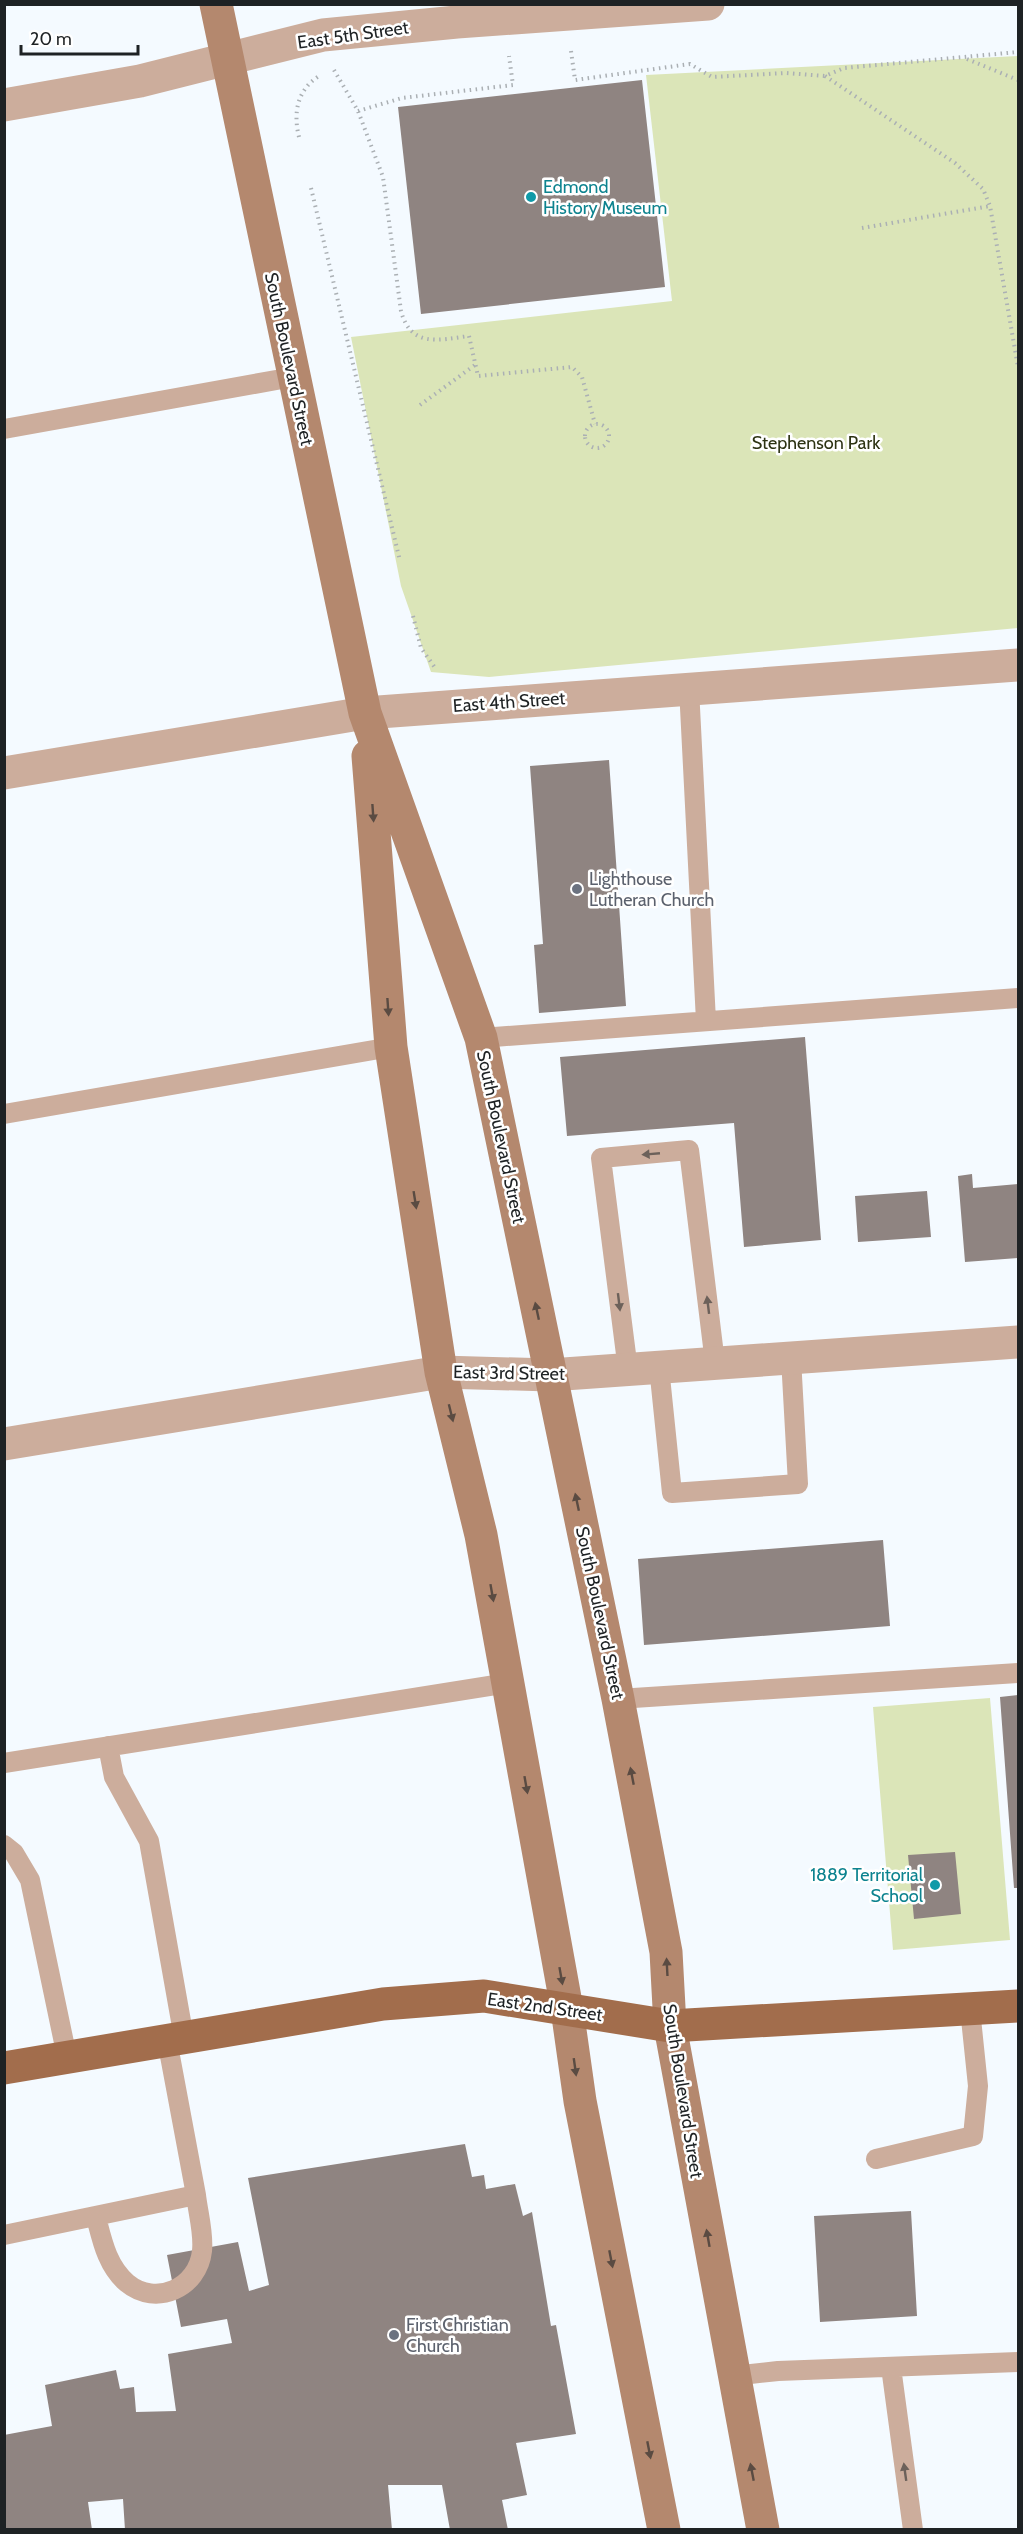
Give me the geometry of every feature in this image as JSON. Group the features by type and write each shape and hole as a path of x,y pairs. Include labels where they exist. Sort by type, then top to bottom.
{"main road":[{"name":"South Boulevard Street","path":"216,4 365,713 481,1038 618,1699 666,1952 670,2026 763,2529"},
{"name":"South Boulevard Street","path":"365,713 391,1047 441,1372 481,1535 567,2009 580,2102 664,2529"},
{"name":"East 2nd Street","path":"4,2068 383,2004 484,1996 670,2026 1018,2006"}],"street":[{"name":"East 5th Street","path":"4,105 140,81 323,35 457,22 708,4"},
{"name":"East 4th Street","path":"4,773 365,713 1018,665"},
{"name":"East 3rd Street","path":"4,1443 441,1372 550,1375 1018,1342"}],"lane":[{"path":"4,429 293,376"},
{"path":"689,688 706,1021"},
{"path":"481,1038 1018,998"},
{"path":"4,1114 391,1047"},
{"path":"715,1363 689,1150 601,1158 672,1493 798,1485 791,1358"},
{"path":"618,1699 1018,1673"},
{"path":"4,1763 508,1683"},
{"path":"96,2217 107,2258 127,2283 151,2296 175,2292 194,2272 202,2251 149,1841 114,1777 108,1746"},
{"path":"4,1845 14,1853 30,1880 67,2058"},
{"path":"876,2159 973,2136 978,2086 970,2009"},
{"path":"4,2235 196,2195"},
{"path":"733,2376 1018,2362"},
{"path":"891,2367 913,2529"}],"path":[{"path":"561,50 571,49 575,80 690,64 712,77 786,73 825,76 844,68 1018,52"},
{"path":"358,111 402,98 513,85 508,50"},
{"path":"963,58 1018,80"},
{"path":"299,137 296,115 305,87 321,75 333,70 358,111 383,177 403,321 416,336 424,340 469,336 478,376 572,367 582,377 595,424"},
{"path":"825,76 955,163 983,189 990,206 1018,367"},
{"path":"311,188 400,561"},
{"path":"862,228 990,206"},
{"path":"420,405 475,365"},
{"path":"595,424 602,426 608,432 608,440 599,448 592,447 585,439 588,428 595,424"}],"green space":[{"name":"Stephenson Park","path":"1018,56 1018,628 489,677 431,672 401,586 351,337 672,301 646,75"},
{"path":"990,1698 1010,1940 893,1950 873,1707"}],"building":[{"name":"Edmond History Museum","path":"642,80 665,287 421,314 398,107"},
{"path":"609,760 626,1006 539,1013 534,945 543,944 530,766"},
{"path":"805,1037 821,1240 744,1247 734,1123 567,1136 560,1057"},
{"path":"972,1174 973,1188 1018,1184 1018,1258 965,1262 958,1176"},
{"path":"927,1191 931,1237 858,1242 855,1196"},
{"path":"883,1540 890,1626 644,1645 638,1559"},
{"path":"1018,1695 1018,1888 1014,1888 1000,1697"},
{"name":"1889 Territorial School","path":"955,1852 961,1914 914,1919 908,1855"},
{"name":"First Christian Church","path":"465,2144 472,2177 484,2175 486,2189 515,2184 523,2216 532,2212 551,2326 556,2325 576,2434 516,2443 527,2495 502,2500 508,2530 450,2530 442,2485 388,2485 392,2530 125,2530 123,2499 88,2502 92,2530 4,2530 4,2435 52,2426 45,2385 116,2370 120,2389 134,2387 136,2412 176,2411 168,2354 232,2343 227,2319 181,2327 167,2255 238,2242 249,2291 269,2285 248,2178"},
{"path":"911,2211 917,2316 820,2322 814,2216"}],"place":[{"name":"Edmond History Museum","path":"531,197"},
{"name":"Lighthouse Lutheran Church","path":"577,889"},
{"name":"1889 Territorial School","path":"935,1885"},
{"name":"First Christian Church","path":"394,2335"}]}
